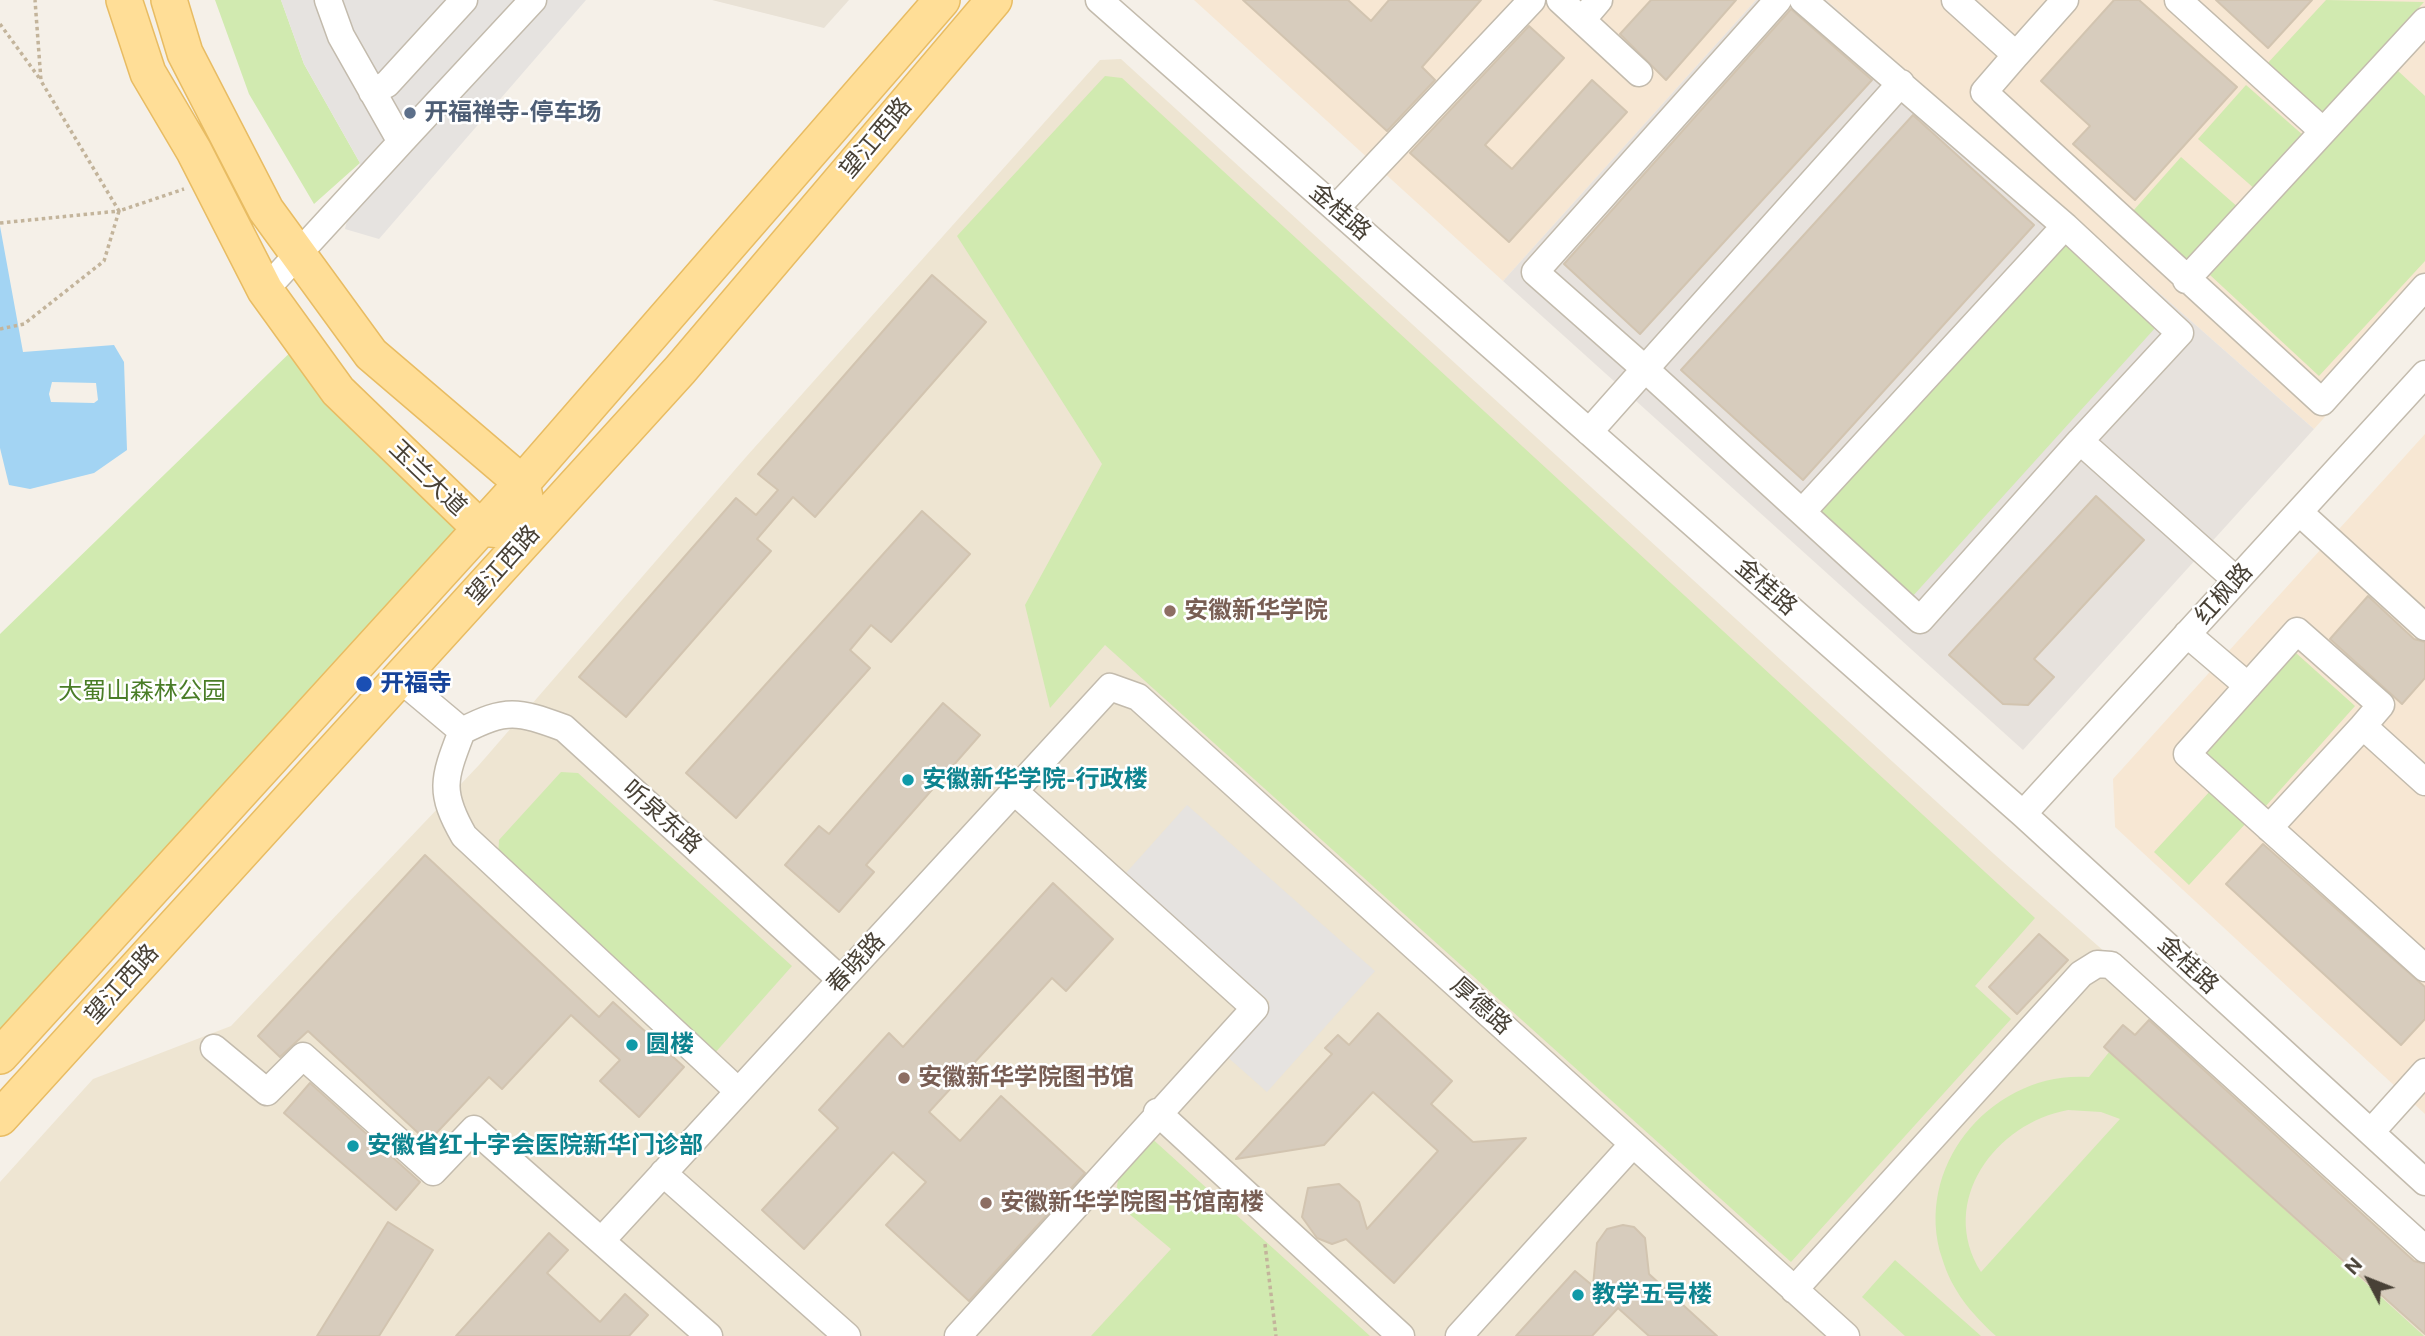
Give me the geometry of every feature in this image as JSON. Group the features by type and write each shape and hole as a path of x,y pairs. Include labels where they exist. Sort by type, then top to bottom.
{"main road":[{"name":"玉兰大道","path":"124,0 148,73 209,181 265,290 338,391 480,528 532,532"},
{"path":"169,0 185,53 265,210 371,354 522,483 532,532"},
{"name":"望江西路","path":"0,1056 522,483 942,0"},
{"name":"望江西路","path":"0,1118 680,370 993,0"}],"street":[{"path":"328,0 341,36 401,142"},
{"path":"372,92 387,84 464,0"},
{"path":"265,290 533,0"},
{"name":"金桂路","path":"1099,0 2023,814 2425,1182"},
{"path":"1335,208 1532,0"},
{"path":"1560,0 1639,73"},
{"path":"1582,20 1599,0"},
{"path":"1777,0 1535,272 1920,620 2180,333 2065,226 1803,0"},
{"path":"1955,0 2016,55"},
{"path":"2065,0 1984,92 2322,402 2425,287"},
{"path":"2178,0 2323,131"},
{"path":"2186,279 2425,21"},
{"path":"1589,432 1901,83"},
{"path":"1802,512 2065,226"},
{"name":"红枫路","path":"2023,814 2425,374"},
{"path":"2080,441 2236,580"},
{"path":"2299,512 2425,627"},
{"path":"2269,828 2381,705 2297,631 2187,754 2269,828 2425,968"},
{"path":"2187,634 2248,687"},
{"path":"400,679 462,732 446,773 448,808 464,836 738,1091"},
{"name":"春晓路","path":"602,1240 1110,687"},
{"name":"厚德路","path":"1110,687 1138,697 1846,1336"},
{"name":"听泉东路","path":"462,732 495,714 526,714 564,728 841,980"},
{"path":"2363,726 2425,782"},
{"path":"958,1336 1157,1112 1255,1008 1014,791"},
{"path":"1794,1290 2081,974 2097,964 2111,965 2425,1249"},
{"path":"215,1048 267,1092 303,1056 433,1172 474,1129 709,1336"},
{"path":"2371,1132 2425,1072"},
{"path":"1157,1112 1401,1336"},
{"path":"1459,1336 1633,1144"},
{"path":"663,1173 847,1336"}],"path":[{"path":"35,0 41,81"},
{"path":"0,24 41,81 119,211 104,261 24,324 0,329"},
{"path":"0,223 119,211 209,181"},
{"path":"1261,1207 1276,1336"}],"shaded area":[{"name":"开福禅寺-停车场","path":"281,0 586,0 379,239 345,229 360,163 304,64"},
{"path":"712,0 849,0 824,28"},
{"path":"1194,0 1756,0 1503,281"},
{"path":"1756,0 1826,0 2314,429 2023,750 1503,281"},
{"path":"1826,0 2425,0 2425,306 2314,429"},
{"name":"安徽新华学院","path":"1121,59 1994,854 2425,1235 2425,1336 0,1336 0,1182 93,1079 231,1026 479,765 746,457 1100,60"},
{"path":"2425,434 2425,1114 2115,827 2113,779"},
{"path":"1187,805 1375,971 1267,1092 1224,1054 1270,1002 1125,874"}],"green space":[{"path":"215,0 281,0 304,64 360,163 314,204 249,94"},
{"path":"2326,0 2424,2 2321,114 2266,65"},
{"path":"2397,70 2425,96 2425,261 2319,376 2210,275"},
{"path":"1105,76 1122,78 2035,918 1975,986 2011,1019 1791,1262 1105,645 1050,708 1025,605 1102,464 957,236"},
{"path":"2246,85 2304,136 2256,190 2198,139"},
{"path":"2181,157 2240,209 2191,263 2133,211"},
{"path":"2063,242 2156,327 1912,597 1818,512"},
{"name":"大蜀山森林公园","path":"302,341 480,528 0,1056 0,634"},
{"path":"2296,653 2355,706 2265,807 2206,754"},
{"path":"561,772 578,773 792,966 714,1054 498,858 499,840"},
{"path":"2211,790 2247,822 2189,885 2154,852"},
{"path":"2110,1051 2424,1336 1996,1336 1963,1301 1942,1258 1936,1223 1939,1190 1950,1158 1969,1130 1993,1107 2022,1089 2054,1079 2089,1077","holes":["2068,1110 2101,1112 2120,1119 1981,1272 1969,1245 1966,1219 1970,1193 1981,1169 1997,1148 2018,1131 2042,1118"]},
{"path":"1148,1135 1370,1336 1091,1336 1171,1249 1115,1202 1120,1164"},
{"path":"1895,1260 1981,1336 1905,1336 1862,1297"}],"water":[{"path":"0,226 23,352 114,345 124,362 127,450 94,473 30,489 9,485 0,448","holes":["52,382 96,383 98,400 94,403 51,402 49,394"]}],"building":[{"path":"1243,0 1348,0 1371,21 1389,0 1481,0 1422,67 1435,80 1387,131"},
{"path":"1651,0 1736,0 1666,80 1620,34"},
{"path":"2114,0 2139,0 2237,87 2135,200 2073,144 2090,126 2041,81"},
{"path":"2216,0 2312,0 2268,48"},
{"path":"1791,9 1872,80 1640,334 1564,264"},
{"path":"1529,26 1564,58 1485,145 1512,169 1592,80 1627,112 1509,242 1410,153"},
{"path":"1913,115 2034,225 1803,480 1681,370"},
{"path":"932,275 986,322 815,517 793,497 757,539 771,551 626,717 579,677 736,498 756,515 778,490 758,474"},
{"path":"2096,496 2144,540 2034,659 2054,677 2028,705 2003,704 1949,655"},
{"path":"922,511 970,554 891,642 871,625 850,650 870,668 736,818 686,773"},
{"path":"2368,596 2414,639 2425,642 2425,678 2402,704 2330,639"},
{"name":"安徽新华学院-行政楼","path":"943,703 980,735 866,865 874,872 839,912 785,865 819,826 829,834"},
{"path":"2263,844 2425,987 2425,1019 2401,1045 2226,884"},
{"path":"425,855 599,1017 613,1002 684,1067 639,1117 600,1081 620,1060 571,1015 502,1089 489,1077 428,1142 308,1031 280,1057 258,1036"},
{"path":"1053,883 1113,939 1066,991 1052,978 929,1112 960,1141 1001,1096 1085,1173 969,1301 886,1225 926,1182 893,1152 804,1249 762,1210 838,1128 819,1110 889,1033 903,1047"},
{"path":"2039,934 2068,960 2017,1014 1989,987"},
{"path":"1378,1013 1452,1081 1431,1104 1473,1142 1526,1138 1394,1283 1346,1239 1332,1244 1317,1238 1302,1217 1308,1188 1339,1184 1359,1202 1367,1229 1438,1151 1373,1092 1324,1145 1236,1159 1332,1054 1325,1048 1338,1035 1349,1045"},
{"path":"2149,1020 2414,1261 2425,1264 2425,1334 2104,1047 2123,1025 2135,1035"},
{"name":"安徽省红十字会医院新华门诊部","path":"310,1083 420,1182 396,1210 284,1113"},
{"path":"388,1222 433,1250 379,1336 317,1336"},
{"path":"1623,1225 1634,1227 1645,1238 1649,1274 1717,1336 1649,1336 1618,1308 1592,1336 1516,1336 1575,1271 1593,1286 1597,1243 1607,1229"},
{"path":"549,1233 568,1250 547,1273 600,1322 625,1294 648,1315 629,1336 456,1336"}],"place":[{"name":"开福禅寺-停车场","path":"410,113"},
{"name":"安徽新华学院","path":"1170,611"},
{"name":"开福寺","path":"364,684"},
{"name":"安徽新华学院-行政楼","path":"908,780"},
{"name":"圆楼","path":"632,1045"},
{"name":"安徽新华学院图书馆","path":"904,1078"},
{"name":"安徽省红十字会医院新华门诊部","path":"353,1146"},
{"name":"安徽新华学院图书馆南楼","path":"986,1203"},
{"name":"教学五号楼","path":"1578,1295"}]}
